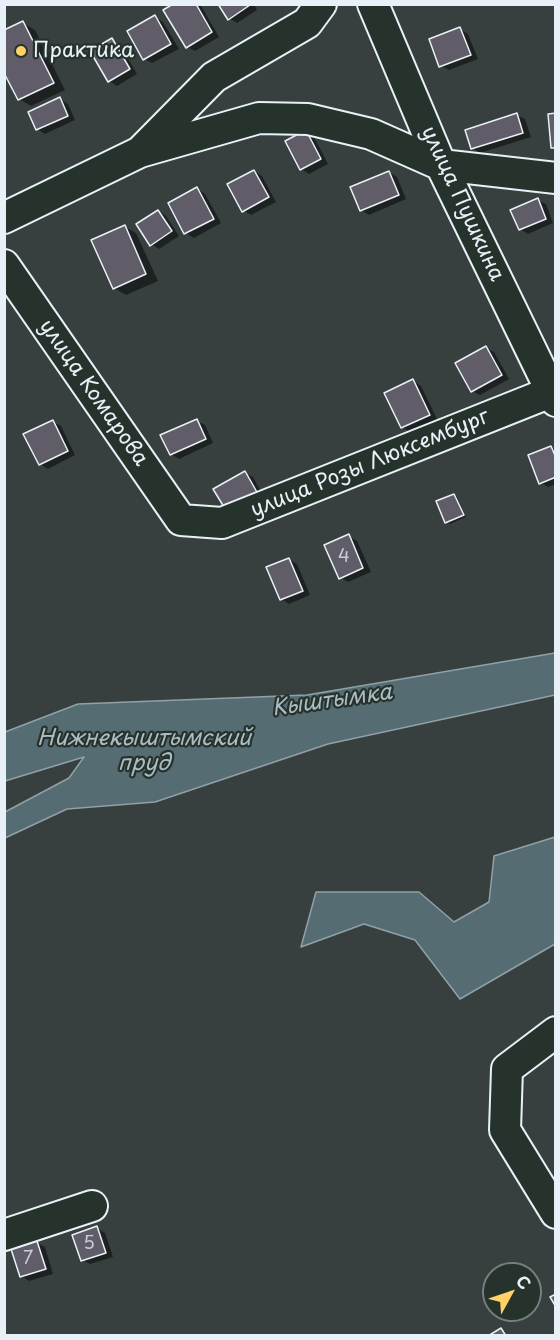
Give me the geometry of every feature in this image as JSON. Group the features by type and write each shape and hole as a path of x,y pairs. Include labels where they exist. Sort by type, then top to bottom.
{"street":[{"path":"140,152 214,77 308,23 321,4"},
{"name":"улица Пушкина","path":"373,4 441,165 554,394"},
{"path":"4,218 140,152 259,118 308,119 372,134 441,165 555,178"},
{"name":"улица Комарова","path":"4,265 181,520"},
{"name":"улица Розы Люксембург","path":"181,520 222,523 554,394"},
{"path":"555,1032 507,1069 505,1130 555,1214"},
{"path":"4,1235 93,1206"}],"water":[{"name":"Нижнекыштымский пруд","path":"555,653 555,695 328,744 155,802 67,809 5,838 5,812 69,778 84,757 5,781 5,732 78,704 307,695"},
{"path":"555,837 555,944 460,999 415,940 364,924 301,947 316,892 419,892 454,922 489,902 494,856"}],"building":[{"path":"173,4 196,4 212,32 186,48 163,10"},
{"path":"218,4 250,4 250,5 228,20"},
{"path":"155,15 171,44 143,60 127,31"},
{"name":"Практика","path":"23,21 54,83 18,100 4,73 4,30"},
{"path":"460,27 471,55 439,67 429,39"},
{"path":"112,38 130,69 108,82 90,51"},
{"path":"60,97 68,116 36,130 28,112"},
{"path":"517,113 523,133 471,149 465,130"},
{"path":"556,113 556,148 551,148 548,114"},
{"path":"306,130 321,159 300,170 285,141"},
{"path":"254,170 269,197 242,212 227,184"},
{"path":"389,171 399,195 360,211 350,187"},
{"path":"197,187 214,219 184,234 168,203"},
{"path":"538,198 546,219 519,230 510,210"},
{"path":"158,210 172,231 150,246 136,224"},
{"path":"125,225 146,274 113,289 91,240"},
{"path":"486,346 502,375 471,392 455,363"},
{"path":"413,379 430,415 401,428 384,393"},
{"path":"197,419 206,439 170,455 160,435"},
{"path":"53,420 68,451 39,465 23,434"},
{"path":"551,446 556,458 556,477 539,484 528,455"},
{"path":"245,471 258,494 227,512 213,489"},
{"path":"454,494 464,515 445,523 436,501"},
{"path":"349,534 363,568 339,579 324,545"},
{"path":"289,558 303,591 280,600 266,567"},
{"path":"97,1226 106,1253 81,1261 72,1235"},
{"path":"37,1241 46,1269 20,1277 11,1249"},
{"path":"556,1294 556,1307 550,1297"},
{"path":"501,1328 506,1336 488,1336"}],"place":[{"name":"Практика","path":"21,51"}],"water label":[{"name":"Кыштымка","path":"332,701"}]}
